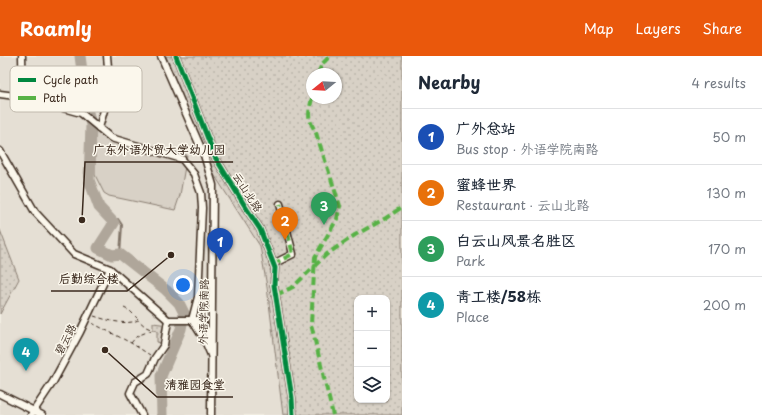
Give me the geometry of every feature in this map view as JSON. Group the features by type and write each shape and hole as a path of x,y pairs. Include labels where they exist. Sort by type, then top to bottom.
{"street":[{"path":"22,56 22,66"},
{"path":"107,56 108,66"},
{"name":"外语学院南路","path":"161,56 204,155 213,185 211,415"},
{"name":"云山北路","path":"176,56 213,152 228,180 260,229 275,268 274,286 291,392 293,415"},
{"path":"0,94 10,95"},
{"path":"76,112 80,113 111,138 182,159 194,174 201,193 202,208 198,296 192,320 205,341 212,359"},
{"path":"99,128 104,112"},
{"path":"0,151 35,212 74,254 110,269 168,320 192,320 201,322 204,326 212,349"},
{"path":"204,155 213,152"},
{"path":"273,264 293,254 280,204"},
{"name":"碧云路","path":"33,413 53,382 110,269"},
{"path":"142,415 130,392 135,382 148,374 155,358 164,345 168,320"},
{"path":"0,394 33,413 42,415"}],"path":[{"path":"124,308 130,311 146,327 153,330 137,336 131,343"},
{"path":"87,317 109,321 132,322 138,320"},
{"path":"87,317 155,358"}],"shaded area":[{"path":"0,56 166,56 213,173 260,246 267,287 283,415 0,415 0,314 19,279 0,230"},
{"path":"166,56 402,56 402,415 283,415 267,287 260,246 213,173"},
{"path":"95,131 187,155 180,195 175,210 109,196 104,193 95,175"},
{"path":"0,230 19,279 0,314"},
{"path":"153,323 168,325 164,344 157,342 157,331 153,330"}],"waterway":[{"path":"80,56 81,66"},
{"path":"88,112 91,125 89,180 99,207 114,223 98,248 112,255 120,254 166,290 179,303 184,313 181,329 161,376 162,415"},
{"path":"114,223 118,219 122,225 120,254"}],"marked path":[{"path":"320,68 322,64 330,56"},
{"path":"311,104 309,116 311,123 316,133 340,206 337,219 315,257 311,324 333,415"},
{"path":"273,264 293,254 280,204"},
{"path":"276,295 293,287 327,254 355,235 386,218 402,207"}],"cycle path":[{"path":"176,56 215,157 260,229 275,268 274,285 292,398 293,415"}],"place":[{"name":"广东外语外贸大学幼儿园","path":"82,220"},
{"name":"白云山风景名胜区","path":"324,225"},
{"name":"蜜蜂世界","path":"285,240"},
{"name":"后勤综合楼","path":"171,255"},
{"name":"广外总站","path":"220,261"},
{"name":"清雅园食堂","path":"105,350"},
{"name":"青工楼/58栋","path":"26,371"}]}
